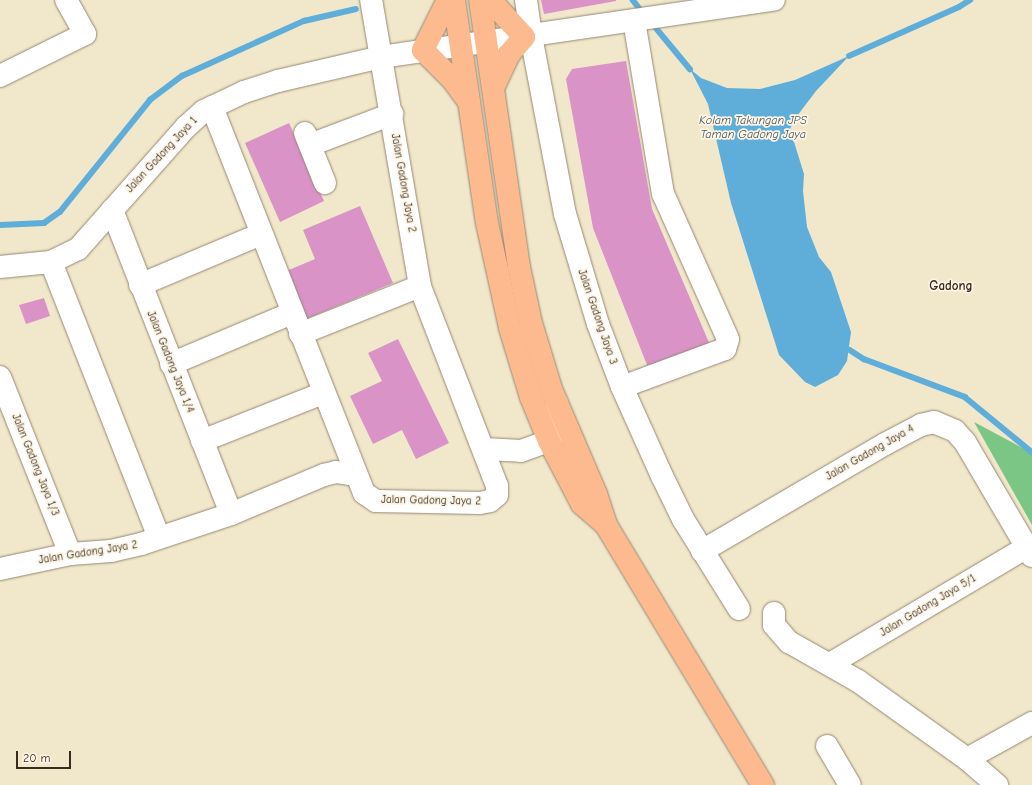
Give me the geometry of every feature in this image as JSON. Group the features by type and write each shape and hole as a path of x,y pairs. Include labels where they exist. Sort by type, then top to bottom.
{"main road":[{"path":"448,0 423,50 452,80 470,105"},
{"path":"454,0 462,45 487,223 507,315 531,397 549,441 582,504 606,525"},
{"path":"480,0 525,298 556,403 596,494 606,525 763,785"},
{"path":"490,0 527,37 509,54 493,88"}],"street":[{"path":"0,76 85,34 66,0"},
{"name":"Jalan Gadong Jaya 2","path":"0,569 70,554 127,548 231,514 324,475 336,472 355,475 364,493 371,500 480,503 490,501 497,495 497,486 485,449 420,286 392,114 371,0"},
{"name":"Jalan Gadong Jaya 1","path":"0,267 51,262 82,245 186,127 212,107 244,92 278,81 381,57 645,19 735,3 774,0"},
{"name":"Jalan Gadong Jaya 3","path":"527,4 527,37 570,234 598,324 622,388 662,476 702,551 738,609"},
{"path":"622,388 725,349 728,339 663,194 645,19"},
{"path":"212,107 355,475"},
{"path":"325,183 307,138 392,114"},
{"name":"Jalan Gadong Jaya 1/4","path":"112,210 170,364 231,514"},
{"path":"140,285 261,234"},
{"path":"51,262 159,538"},
{"path":"300,334 420,286"},
{"path":"170,364 292,313"},
{"name":"Jalan Gadong Jaya 1/3","path":"0,377 70,554"},
{"path":"202,441 324,393"},
{"path":"485,449 521,451 549,441 557,431 556,403"},
{"name":"Jalan Gadong Jaya 4","path":"702,551 885,444 921,425 934,422 955,431 964,442 1029,552"},
{"name":"Jalan Gadong Jaya 5/1","path":"830,664 1029,552"},
{"path":"774,613 774,625 781,635 830,664 967,759 997,785"},
{"path":"967,759 1032,723"},
{"path":"827,746 850,785"}],"green space":[{"path":"974,422 1032,453 1032,525"}],"water":[{"name":"Kolam Takungan JPS Taman Gadong Jaya","path":"849,56 816,91 794,120 790,129 804,174 803,191 807,227 819,257 831,272 851,332 847,361 838,375 815,387 805,382 779,355 731,203 708,104 690,69 701,78 727,88 760,89 795,80"}],"building":[{"path":"541,0 616,0 616,1 544,14"},
{"path":"626,61 652,209 710,345 649,370 593,228 566,79 572,69"},
{"path":"289,123 324,201 280,222 245,143"},
{"path":"360,206 393,283 304,320 284,272 315,259 303,230"},
{"path":"44,298 50,316 26,324 19,305"},
{"path":"398,339 449,443 416,459 402,430 373,444 350,396 382,381 368,353"}],"waterway":[{"path":"633,0 644,14"},
{"path":"849,56 959,7 970,0"},
{"path":"0,225 44,223 60,212 150,100 182,76 304,21 356,9"},
{"path":"652,23 690,69"},
{"path":"850,350 864,359 965,397 1032,452"}],"district":[{"name":"Gadong","path":"951,286"}]}
